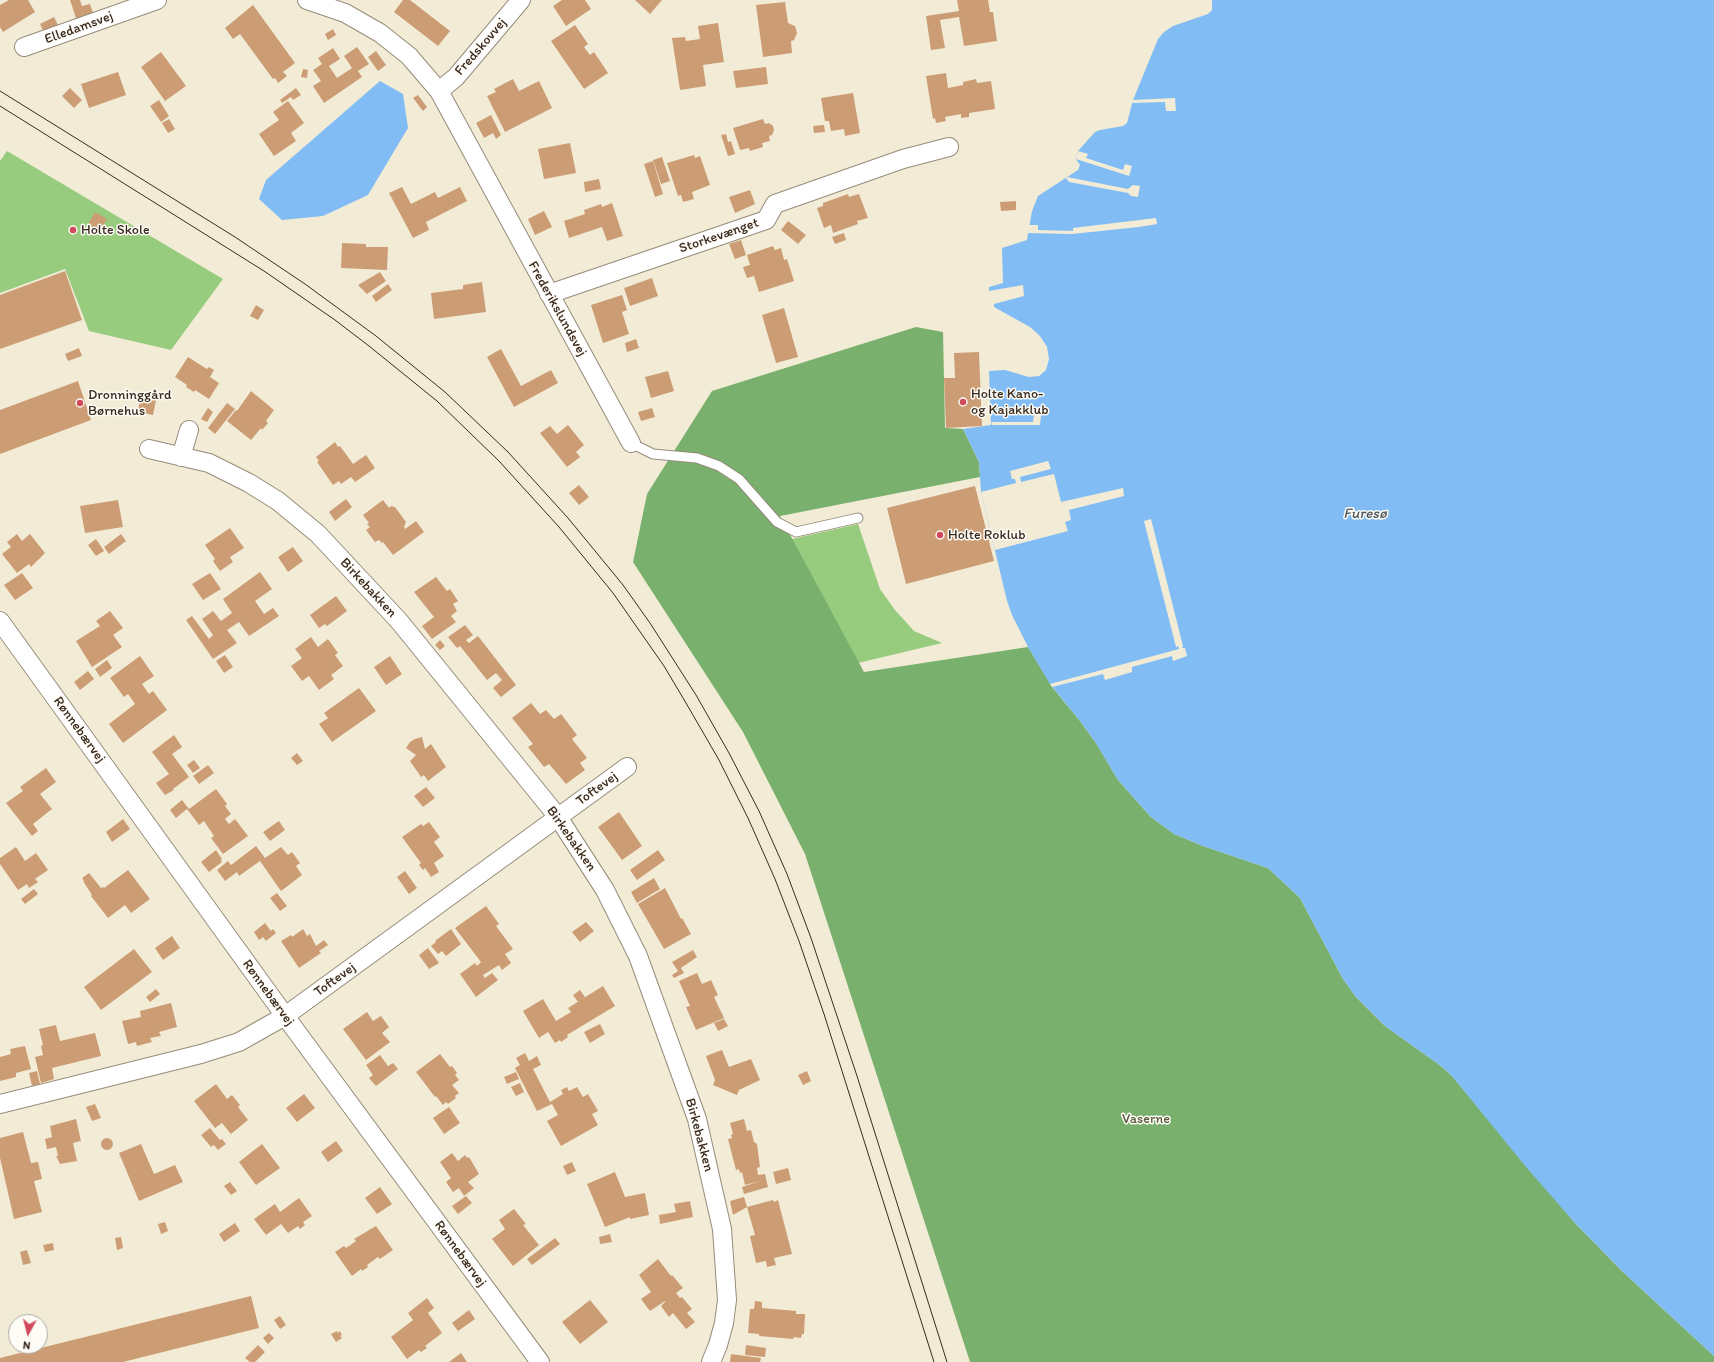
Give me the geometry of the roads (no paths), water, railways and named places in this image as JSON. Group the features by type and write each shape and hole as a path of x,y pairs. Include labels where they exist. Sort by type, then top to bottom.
{"street":[{"name":"Elledamsvej","path":"24,47 157,0"},
{"name":"Frederikslundsvej","path":"307,0 345,13 380,33 409,56 439,91 631,443"},
{"name":"Fredskovvej","path":"439,91 456,77 521,0"},
{"name":"Storkevænget","path":"549,294 766,220 775,204 903,159 950,147"},
{"path":"181,456 189,430"},
{"name":"Birkebakken","path":"149,449 209,463 249,483 278,500 318,534 399,621 558,818 606,890 638,956 697,1119 722,1229 726,1300 724,1323 718,1345 711,1362"},
{"name":"Rønnebærvej","path":"0,621 285,1016 540,1362"},
{"name":"Toftevej","path":"0,1104 201,1054 239,1042 285,1016 627,767"}],"lane":[{"name":"Frederikslundsvej","path":"631,443 653,454 697,458 719,466 739,479 777,522 796,532 858,518"}],"water":[{"name":"Furesø","path":"1212,0 1714,0 1714,1356 1622,1271 1575,1223 1526,1167 1452,1076 1441,1066 1385,1026 1356,997 1343,979 1300,898 1268,868 1203,846 1174,834 1151,817 1118,780 1096,743 1050,684 1028,647 1012,615 1007,601 981,492 979,462 963,429 991,425 989,371 1005,370 1029,377 1039,376 1046,370 1049,359 1047,347 1040,336 1030,327 994,307 994,304 1024,296 1023,285 989,291 989,287 1003,283 1002,248 1027,240 1032,211 1038,196 1078,170 1080,165 1076,159 1078,151 1095,132 1123,126 1127,123 1133,100 1158,39 1164,32 1173,26 1208,14 1212,10"},
{"path":"380,81 403,94 408,128 368,195 323,216 282,220 259,199 266,180"}],"tram line":[{"path":"0,91 235,237 305,284 376,336 445,392 508,452 568,518 623,585 650,623 696,695 729,753 759,811 787,874 811,938 857,1076 947,1362"},
{"path":"0,106 264,271 335,320 369,346 437,401 499,461 559,527 613,593 664,666 719,760 748,818 775,879 799,941 824,1014 934,1362"}],"place":[{"name":"Holte Skole","path":"73,230"},
{"name":"Holte Kano- og Kajakklub","path":"963,402"},
{"name":"Dronninggård Børnehus","path":"80,403"},
{"name":"Holte Roklub","path":"940,535"}],"park label":[{"name":"Vaserne","path":"1146,1119"}]}
